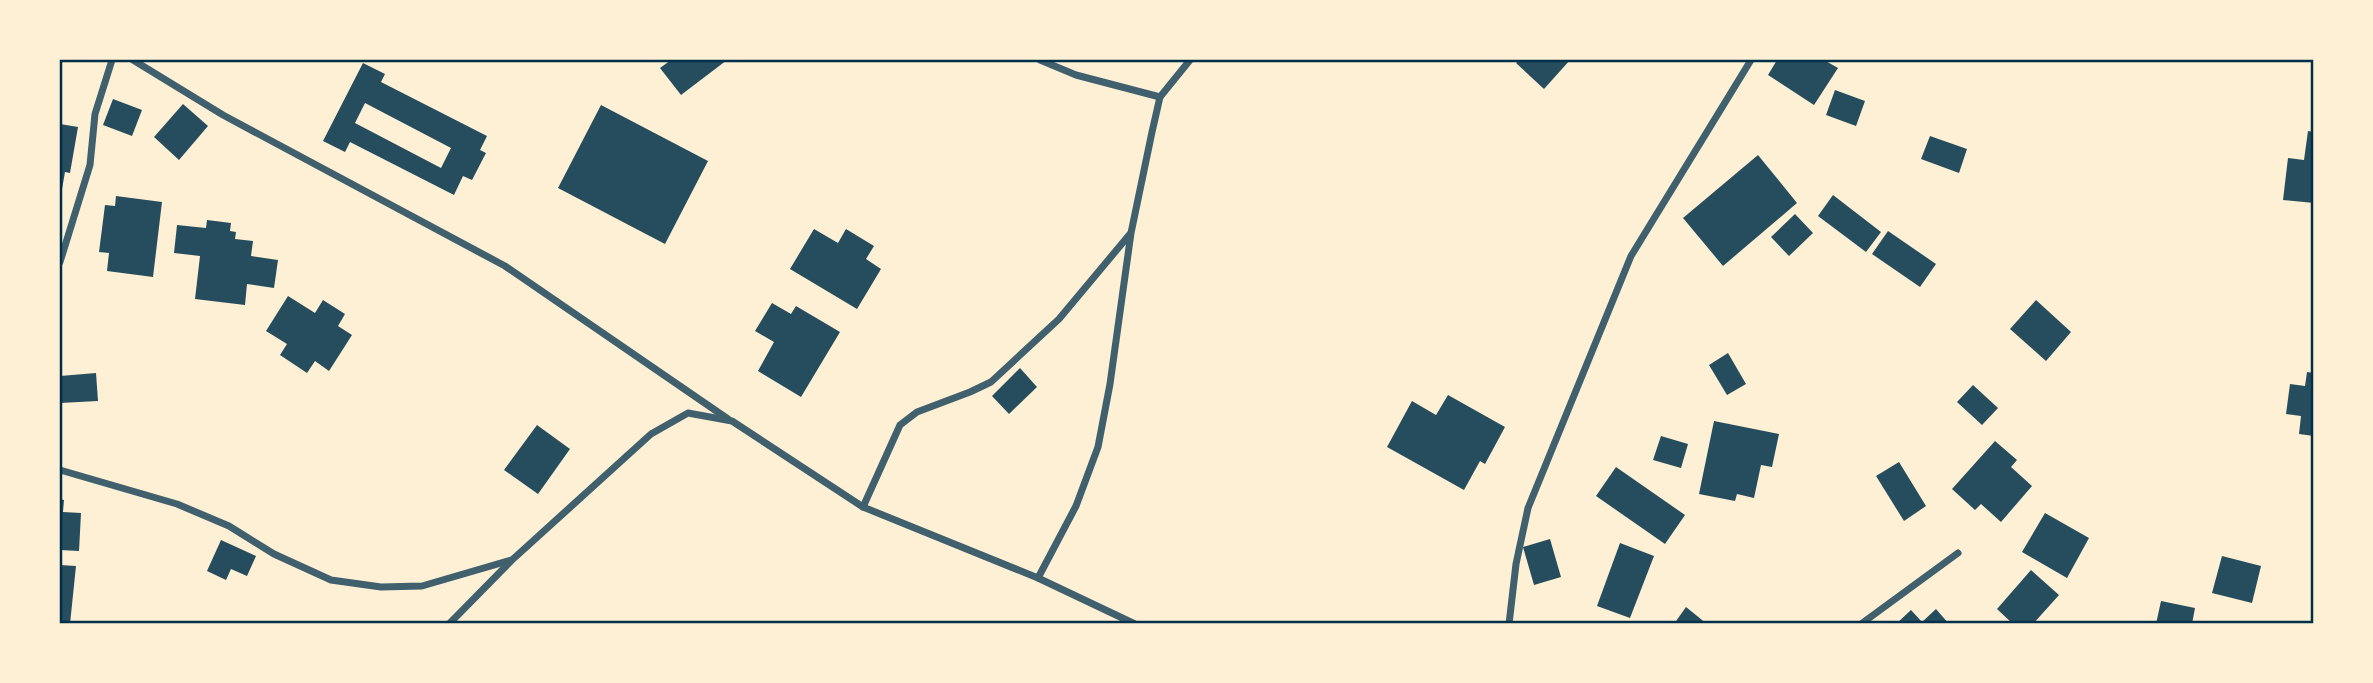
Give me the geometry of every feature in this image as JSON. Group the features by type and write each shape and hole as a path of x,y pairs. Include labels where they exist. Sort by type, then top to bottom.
{"street":[{"path":"60,262 89,165 95,114 112,60"},
{"path":"133,60 223,115 505,266 863,508 1038,578 1135,624"},
{"path":"1040,60 1076,75 1160,97"},
{"path":"1038,578 1076,506 1098,447 1110,384 1131,233 1160,97 1190,60"},
{"path":"1509,624 1516,565 1528,508 1631,256 1751,60"},
{"path":"863,508 900,425 918,412 992,382 1059,319 1131,233"},
{"path":"449,624 512,560 651,434 688,414 732,421"},
{"path":"60,470 198,513 229,526 274,554 331,580 381,587 422,586 512,560"},
{"path":"1861,624 1958,553"}],"building":[{"path":"671,60 727,60 681,95 660,68"},
{"path":"1520,60 1570,60 1544,89 1516,63"},
{"path":"1777,60 1824,60 1838,68 1814,105 1768,75"},
{"path":"363,63 385,74 381,82 487,136 480,150 486,153 472,180 463,176 454,195 350,142 345,152 323,141","holes":["365,103 451,148 441,168 355,123"]},
{"path":"1835,90 1865,101 1856,126 1826,115"},
{"path":"113,99 142,110 132,136 103,125"},
{"path":"183,104 208,126 179,160 154,137"},
{"path":"601,105 708,161 665,244 558,188"},
{"path":"60,124 78,127 70,173 65,172 61,195"},
{"path":"2308,131 2314,132 2314,203 2283,200 2288,158 2304,160"},
{"path":"1930,136 1967,149 1959,173 1921,159"},
{"path":"1758,155 1797,203 1723,266 1683,218"},
{"path":"1833,195 1881,232 1866,252 1818,216"},
{"path":"116,196 162,202 153,277 107,271 109,253 99,252 105,205 115,206"},
{"path":"1795,214 1813,233 1789,256 1771,237"},
{"path":"207,220 231,223 230,231 236,232 235,239 253,241 251,256 278,260 274,288 247,284 245,305 195,299 200,256 174,253 177,225 206,228"},
{"path":"814,229 838,243 846,229 874,246 866,259 881,269 857,309 790,269"},
{"path":"1888,231 1936,264 1920,287 1872,254"},
{"path":"288,296 315,313 323,300 345,314 338,326 352,335 329,371 315,361 307,373 280,355 287,344 266,331"},
{"path":"2036,300 2071,332 2046,361 2010,329"},
{"path":"772,303 791,314 796,306 840,332 801,397 758,371 774,342 755,331"},
{"path":"1728,353 1746,384 1727,395 1709,365"},
{"path":"1020,368 1037,387 1009,414 992,396"},
{"path":"2307,372 2314,373 2314,436 2299,434 2301,416 2286,414 2290,384 2305,386"},
{"path":"96,373 98,401 60,403 60,376"},
{"path":"1973,385 1998,408 1982,425 1957,402"},
{"path":"1448,395 1505,427 1485,464 1480,461 1464,490 1387,447 1412,401 1436,415"},
{"path":"1714,421 1779,434 1772,467 1761,465 1754,498 1737,494 1735,501 1699,494"},
{"path":"537,425 570,449 538,494 504,470"},
{"path":"1661,436 1688,444 1681,468 1653,460"},
{"path":"1995,441 2017,460 2011,467 2032,486 2001,522 1981,504 1975,510 1952,489"},
{"path":"1899,462 1926,506 1904,521 1876,476"},
{"path":"1616,467 1685,515 1665,544 1596,496"},
{"path":"60,499 64,500 63,512 81,513 79,551 60,550"},
{"path":"2045,513 2089,538 2067,578 2022,552"},
{"path":"1550,539 1561,577 1534,585 1523,547"},
{"path":"221,540 256,556 247,576 231,569 226,580 207,571"},
{"path":"1620,543 1654,556 1630,618 1597,606"},
{"path":"2222,556 2261,566 2252,603 2212,593"},
{"path":"60,565 76,566 70,624 60,624"},
{"path":"2031,570 2059,595 2033,624 2013,624 1997,609"},
{"path":"2161,601 2195,608 2192,624 2156,624"},
{"path":"1686,607 1707,624 1674,624"},
{"path":"1936,609 1949,624 1896,624 1911,610 1922,622"}]}
